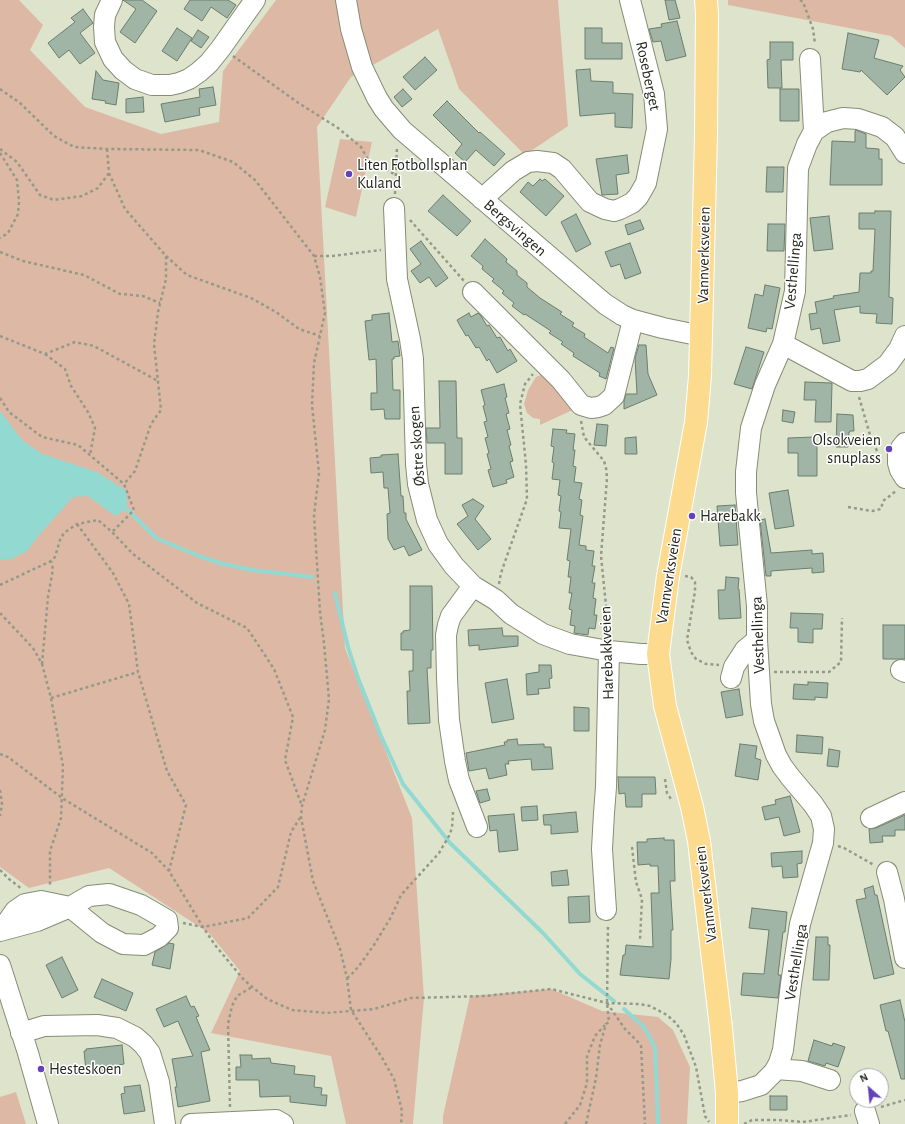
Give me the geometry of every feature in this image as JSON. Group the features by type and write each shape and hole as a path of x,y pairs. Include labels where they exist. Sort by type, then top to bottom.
{"main road":[{"name":"Vannverksveien","path":"706,0 706,135 702,336 696,422 668,576 658,654 665,706 692,807 699,840 717,987 727,1093 727,1124"}],"street":[{"path":"112,0 105,15 104,27 109,52 117,65 123,70 135,79 152,85 170,85 190,79 209,63 255,0"},
{"name":"Bergsvingen","path":"346,0 351,29 362,67 384,109 402,130 605,304 633,320 702,336"},
{"name":"Roseberget","path":"482,199 513,171 528,162 537,161 553,163 569,177 590,202 605,209 614,211 620,209 632,203 638,197 646,183 657,130 654,94 630,0"},
{"path":"810,59 814,131 828,122 835,120 843,118 858,119 882,127 895,138 905,153"},
{"name":"Vesthellinga","path":"727,1093 751,1089 769,1079 776,1069 784,1050 792,977 800,924 823,843 824,829 821,816 791,778 776,755 764,721 761,704 757,640 757,606 746,493 747,460 751,428 765,385 783,344 795,291 798,230 798,168 807,144 814,131"},
{"name":"Østre skogen","path":"394,208 397,279 413,359 418,484 427,520 438,544 454,566 473,586 496,600 511,614 543,634 570,644 609,651 658,654"},
{"path":"474,292 570,390 581,405 592,408 604,405 614,396 633,320"},
{"path":"783,344 852,381 860,382 879,372 888,364 899,349 905,336"},
{"path":"903,483 898,463 898,455 905,443"},
{"path":"473,586 464,600 453,612 446,636 449,720 455,761 460,780 477,827"},
{"path":"732,673 745,650 757,640"},
{"name":"Harebakkveien","path":"606,910 602,849 606,787 609,651"},
{"path":"871,818 905,802"},
{"path":"887,872 894,899 905,958"},
{"path":"2,930 15,911 25,904 52,904"},
{"path":"2,930 37,922 52,904"},
{"path":"0,965 22,1033 48,1124"},
{"path":"22,1033 44,1026 97,1025 117,1028 135,1037 150,1053 159,1082 165,1124"},
{"path":"776,1069 802,1071 830,1080"},
{"path":"191,1124 276,1120 283,1124"}],"path":[{"path":"800,0 803,2 813,29 815,52 810,59"},
{"path":"221,48 297,102 338,128 361,147 368,160 396,175"},
{"path":"0,89 20,103 54,136 74,147 107,149 199,150 233,162 255,180 314,256 320,277 325,313 314,363 312,405 319,473 314,515 320,612 328,698 325,730 300,817 291,832 278,888 248,918 203,927"},
{"path":"397,144 394,208 410,219 474,292"},
{"path":"0,149 18,162 40,195 54,200 82,196 98,188 109,173"},
{"path":"107,149 109,173 125,209 166,256 187,275 251,298 276,312 299,329 320,336"},
{"path":"0,152 17,180 19,201 18,214 8,233 0,238"},
{"path":"314,256 332,256 396,248"},
{"path":"0,252 23,261 84,275 120,294 143,296 160,303"},
{"path":"124,484 135,471 151,424 161,410 154,344 160,303 166,279 166,256"},
{"path":"0,336 45,354 65,369 71,386 88,412 95,428 90,455"},
{"path":"45,354 75,342 94,346 158,382"},
{"path":"496,600 501,573 527,499 526,465 520,404 521,396 525,384 542,362"},
{"path":"860,382 858,391 870,435 877,450"},
{"path":"0,398 9,412 42,437 78,445 124,484 134,510 112,532"},
{"name":"Harebakkveien","path":"581,405 581,419 584,437 604,460 606,468 607,478 601,556 609,635 609,651"},
{"path":"848,507 872,511 881,509 883,501 903,483"},
{"path":"0,585 55,557 60,540 64,533 77,524 98,520 134,554 197,603 247,628 274,669 293,717 285,760 302,806"},
{"path":"77,524 113,573 129,604 138,672 167,771 186,805 169,871"},
{"path":"42,664 48,597 53,569 51,560"},
{"path":"668,576 690,577 695,582 695,591 687,640 691,652 696,659 732,673"},
{"path":"0,613 33,648 42,664 51,698 63,766 61,818 50,851 52,904 23,890 0,870"},
{"path":"759,672 829,672 841,662 842,618"},
{"path":"51,698 138,672"},
{"path":"0,754 8,757 62,798 152,853 169,871 203,927 239,974 267,999 292,1010 326,1013 374,1009 411,998 485,996 550,989 607,1003 639,1004 650,1006 667,1015 676,1023 684,1035 696,1067 706,1116 711,1124"},
{"path":"0,790 2,804 0,816"},
{"path":"300,817 313,881 340,949 347,978 351,1010 381,1056 394,1080 402,1111 401,1124"},
{"path":"824,829 828,827 833,828 838,847 844,848 887,872"},
{"path":"347,978 355,971 374,945 401,895 439,853 449,836"},
{"path":"632,847 636,882 642,899 640,940"},
{"path":"565,1124 580,1105 587,1083 587,1056 595,1036 609,1022 607,1003 608,925 606,910"},
{"path":"231,1122 228,1024 232,1006 237,996 252,987"},
{"path":"607,1003 625,1029 641,1046 645,1124"},
{"path":"586,1124 596,1078 600,1046 606,1024"},
{"path":"744,1124 752,1120 804,1122 844,1116 867,1118 905,1100"}],"shaded area":[{"path":"0,0 19,0 43,25 30,50 85,107 161,134 219,122 223,71 276,0 558,0 568,126 525,155 459,89 438,29 351,77 317,127 345,648 412,818 424,998 413,1124 346,1124 331,1056 211,1033 240,971 209,933 109,868 29,888 0,867"},
{"path":"728,0 905,0 905,48 891,36 728,5"},
{"name":"Liten Fotbollsplan Kuland","path":"340,139 372,142 356,217 325,207"},
{"path":"543,374 575,409 540,425 540,419 533,418 527,413 524,404 528,390 536,377"},
{"path":"551,989 602,1011 658,1017 673,1030 690,1067 687,1124 443,1124 443,1116 470,996"},
{"path":"16,1092 26,1124 0,1124 0,1097"}],"water":[{"path":"0,411 22,440 42,454 97,472 127,491 127,509 115,516 88,496 73,497 39,535 27,551 11,559 0,559"}],"building":[{"path":"123,0 142,0 157,11 135,43 120,32 136,9"},
{"path":"190,0 228,0 236,5 227,18 211,7 202,21 184,9"},
{"path":"665,0 675,0 680,18 669,20"},
{"path":"83,9 93,23 80,33 95,53 80,64 69,50 59,58 48,43 75,22 71,18"},
{"path":"677,21 686,56 666,61 661,41 653,42 649,29 662,27 661,24"},
{"path":"177,28 192,38 177,61 162,51"},
{"path":"585,28 602,28 602,43 622,43 622,59 585,59"},
{"path":"198,30 209,37 201,48 191,41"},
{"path":"848,33 879,40 874,58 903,66 900,70 905,77 887,95 861,70 860,72 842,69"},
{"path":"770,42 793,42 793,60 781,60 782,88 768,88 767,60 770,59"},
{"path":"425,57 437,70 415,90 403,77"},
{"path":"590,69 591,81 613,82 613,93 633,94 632,128 615,127 615,113 580,116 576,70"},
{"path":"96,71 103,80 119,83 116,105 105,103 106,101 92,99"},
{"path":"213,87 216,105 199,108 200,115 165,122 161,104 200,97 199,89"},
{"path":"403,89 412,99 402,107 394,97"},
{"path":"780,89 799,89 799,121 780,121"},
{"path":"143,97 144,112 126,113 126,99"},
{"path":"447,101 479,133 480,132 505,154 494,166 476,150 465,162 455,153 462,144 433,115"},
{"path":"856,130 866,134 866,148 879,149 879,159 882,159 882,185 830,185 832,141 855,142"},
{"path":"627,155 629,173 616,175 618,194 602,195 596,159"},
{"path":"767,167 784,167 783,192 766,192"},
{"path":"540,179 542,181 545,179 564,196 546,216 520,192 528,182 533,186"},
{"path":"443,195 471,221 457,236 428,211"},
{"path":"875,211 891,211 889,297 893,298 892,324 876,323 877,314 860,313 860,306 834,310 840,341 823,344 820,328 811,330 809,314 817,313 815,302 834,298 833,296 859,292 860,273 871,273 871,271 873,271 875,229 859,229 859,213 875,213"},
{"path":"576,214 591,244 576,252 561,222"},
{"path":"829,216 833,249 814,251 810,218"},
{"path":"640,220 644,229 628,235 625,225"},
{"path":"768,224 785,224 784,251 767,251"},
{"path":"485,239 507,259 506,262 517,271 517,275 527,283 527,287 540,298 562,312 560,314 574,323 572,326 585,334 584,337 608,353 611,347 614,348 606,379 599,376 600,373 573,356 574,353 561,344 563,342 549,333 551,331 512,306 514,303 502,293 504,291 492,281 494,279 482,269 483,266 471,256"},
{"path":"421,241 448,278 436,287 429,277 420,283 411,271 421,264 410,249"},
{"path":"630,243 641,273 625,279 620,264 611,267 605,252"},
{"path":"765,285 780,288 772,329 767,328 766,332 748,328 755,294 763,296"},
{"path":"389,313 392,342 398,341 400,356 392,359 393,390 400,390 400,419 385,419 384,409 371,410 371,393 377,393 376,359 369,360 365,321 372,320 372,315"},
{"path":"469,313 471,317 478,313 481,316 497,338 500,337 508,351 510,349 517,361 497,373 489,359 487,361 479,347 476,348 468,335 466,336 457,320"},
{"path":"639,345 646,345 648,374 657,395 624,409 626,394 637,394 635,358"},
{"path":"746,347 764,352 752,389 734,384"},
{"path":"439,381 456,381 457,438 462,438 462,474 445,474 445,443 427,443 426,428 440,428"},
{"path":"805,382 832,383 831,422 815,422 816,400 804,400"},
{"path":"504,384 507,397 505,398 509,413 506,414 510,429 507,430 513,461 510,462 514,477 506,480 507,483 493,487 488,470 491,469 485,438 488,437 484,422 487,421 481,390"},
{"path":"783,410 795,412 793,423 782,421"},
{"path":"837,414 853,415 854,431 849,432 848,447 836,447"},
{"path":"597,424 608,425 606,446 594,445"},
{"path":"553,429 567,430 566,433 575,434 573,466 576,467 574,482 582,483 579,499 582,500 580,515 583,516 579,545 586,546 586,550 594,551 592,566 595,566 592,583 595,583 593,598 596,599 594,615 597,615 595,629 589,628 588,635 574,633 575,626 570,625 572,610 569,609 572,593 569,593 571,577 568,577 570,561 567,560 571,529 559,528 561,496 558,495 560,480 552,479 554,463 552,462 554,447 551,446"},
{"path":"636,437 637,454 625,454 625,438"},
{"path":"814,437 814,445 817,445 817,476 798,476 798,453 788,453 788,438"},
{"path":"398,454 401,496 403,496 404,513 406,513 406,519 422,550 409,556 404,546 394,550 388,539 387,514 390,513 388,488 384,488 383,472 371,473 370,458 381,457 381,455"},
{"path":"788,490 794,526 775,529 769,493"},
{"path":"473,499 484,506 475,519 491,539 478,550 457,524 468,516 462,505"},
{"path":"735,505 738,545 720,546 717,506"},
{"path":"765,519 771,553 812,550 812,554 823,553 824,572 812,573 812,568 771,571 771,576 766,576 760,520"},
{"path":"726,577 739,578 738,589 741,618 719,619 718,590 725,590"},
{"path":"410,586 432,586 433,650 431,650 431,668 427,668 430,723 408,724 407,691 410,691 409,671 413,671 413,650 401,650 401,633 403,633 403,631 410,630"},
{"path":"791,613 823,614 822,629 813,629 813,643 798,642 798,628 790,628"},
{"path":"883,625 905,625 905,659 883,659"},
{"path":"502,628 503,636 518,636 518,646 479,650 479,645 469,646 468,630"},
{"path":"539,665 551,665 552,678 549,679 550,688 538,689 539,694 527,695 526,674 539,672"},
{"path":"507,679 514,719 492,723 485,683"},
{"path":"808,682 828,683 827,698 815,697 815,700 793,699 794,684 808,685"},
{"path":"739,689 743,715 726,718 721,692"},
{"path":"574,707 589,708 589,731 574,731"},
{"path":"797,735 823,737 822,754 796,752"},
{"path":"517,739 518,745 544,744 544,747 551,747 553,769 532,770 531,759 508,761 509,764 505,764 507,775 489,779 486,768 469,771 466,753 505,745 504,742 507,742 507,740"},
{"path":"740,744 757,746 755,758 761,760 758,780 735,776"},
{"path":"829,749 840,751 838,767 827,766"},
{"path":"618,777 655,777 656,794 642,794 642,807 626,807 625,793 619,794"},
{"path":"487,789 490,800 480,803 476,791"},
{"path":"790,796 800,832 784,836 779,817 765,820 762,807 776,804 775,800"},
{"path":"537,806 538,820 522,821 521,807"},
{"path":"576,812 578,832 551,834 551,825 544,825 543,815"},
{"path":"514,814 518,850 499,852 497,830 490,831 488,816"},
{"path":"905,815 905,830 895,830 895,836 882,836 883,842 870,843 869,829 876,828"},
{"path":"664,838 664,840 674,840 675,881 670,881 673,930 671,930 669,979 620,975 626,945 653,947 651,893 659,893 658,866 650,866 650,864 638,865 637,842 647,842 647,839"},
{"path":"802,851 802,863 797,864 798,877 783,878 782,866 772,867 771,853"},
{"path":"567,870 569,885 552,886 551,872"},
{"path":"873,886 875,895 877,895 894,974 874,979 856,900 866,898 864,889"},
{"path":"589,896 590,922 569,923 568,897"},
{"path":"752,908 787,912 778,975 781,975 778,998 741,995 743,973 764,974 769,930 749,928"},
{"path":"816,937 828,937 828,945 830,945 829,980 813,980"},
{"path":"169,943 174,944 170,969 152,965 155,952"},
{"path":"62,957 78,990 62,998 46,965"},
{"path":"102,979 133,993 126,1011 94,997"},
{"path":"186,996 191,1007 194,1006 199,1016 196,1017 210,1050 201,1052 210,1101 178,1107 175,1087 177,1087 172,1059 193,1056 178,1021 164,1027 156,1009"},
{"path":"900,1000 905,1022 905,1079 901,1079 888,1031 886,1031 880,1005"},
{"path":"814,1040 832,1046 833,1043 845,1047 838,1067 826,1063 825,1066 808,1061"},
{"path":"122,1045 124,1064 111,1066 112,1072 102,1073 86,1071 84,1051 86,1051 86,1049"},
{"path":"240,1055 252,1055 252,1059 270,1058 271,1063 295,1066 294,1074 315,1076 314,1087 322,1088 321,1095 327,1095 326,1106 290,1102 290,1096 260,1097 259,1080 236,1080 236,1067 241,1067"},
{"path":"140,1085 145,1111 124,1114 121,1094 125,1093 124,1087"},
{"path":"770,1096 787,1096 787,1110 770,1110"}],"waterway":[{"path":"127,509 156,538 199,556 223,564 252,570 312,577"},
{"path":"335,593 348,647 358,678 381,736 403,784 450,843 543,933 580,974 614,1001"},
{"path":"624,1009 644,1027 655,1047 658,1124"}],"place":[{"name":"Liten Fotbollsplan Kuland","path":"349,174"},
{"name":"Olsokveien snuplass","path":"889,449"},
{"name":"Harebakk","path":"692,516"},
{"name":"Hesteskoen","path":"41,1069"}]}
